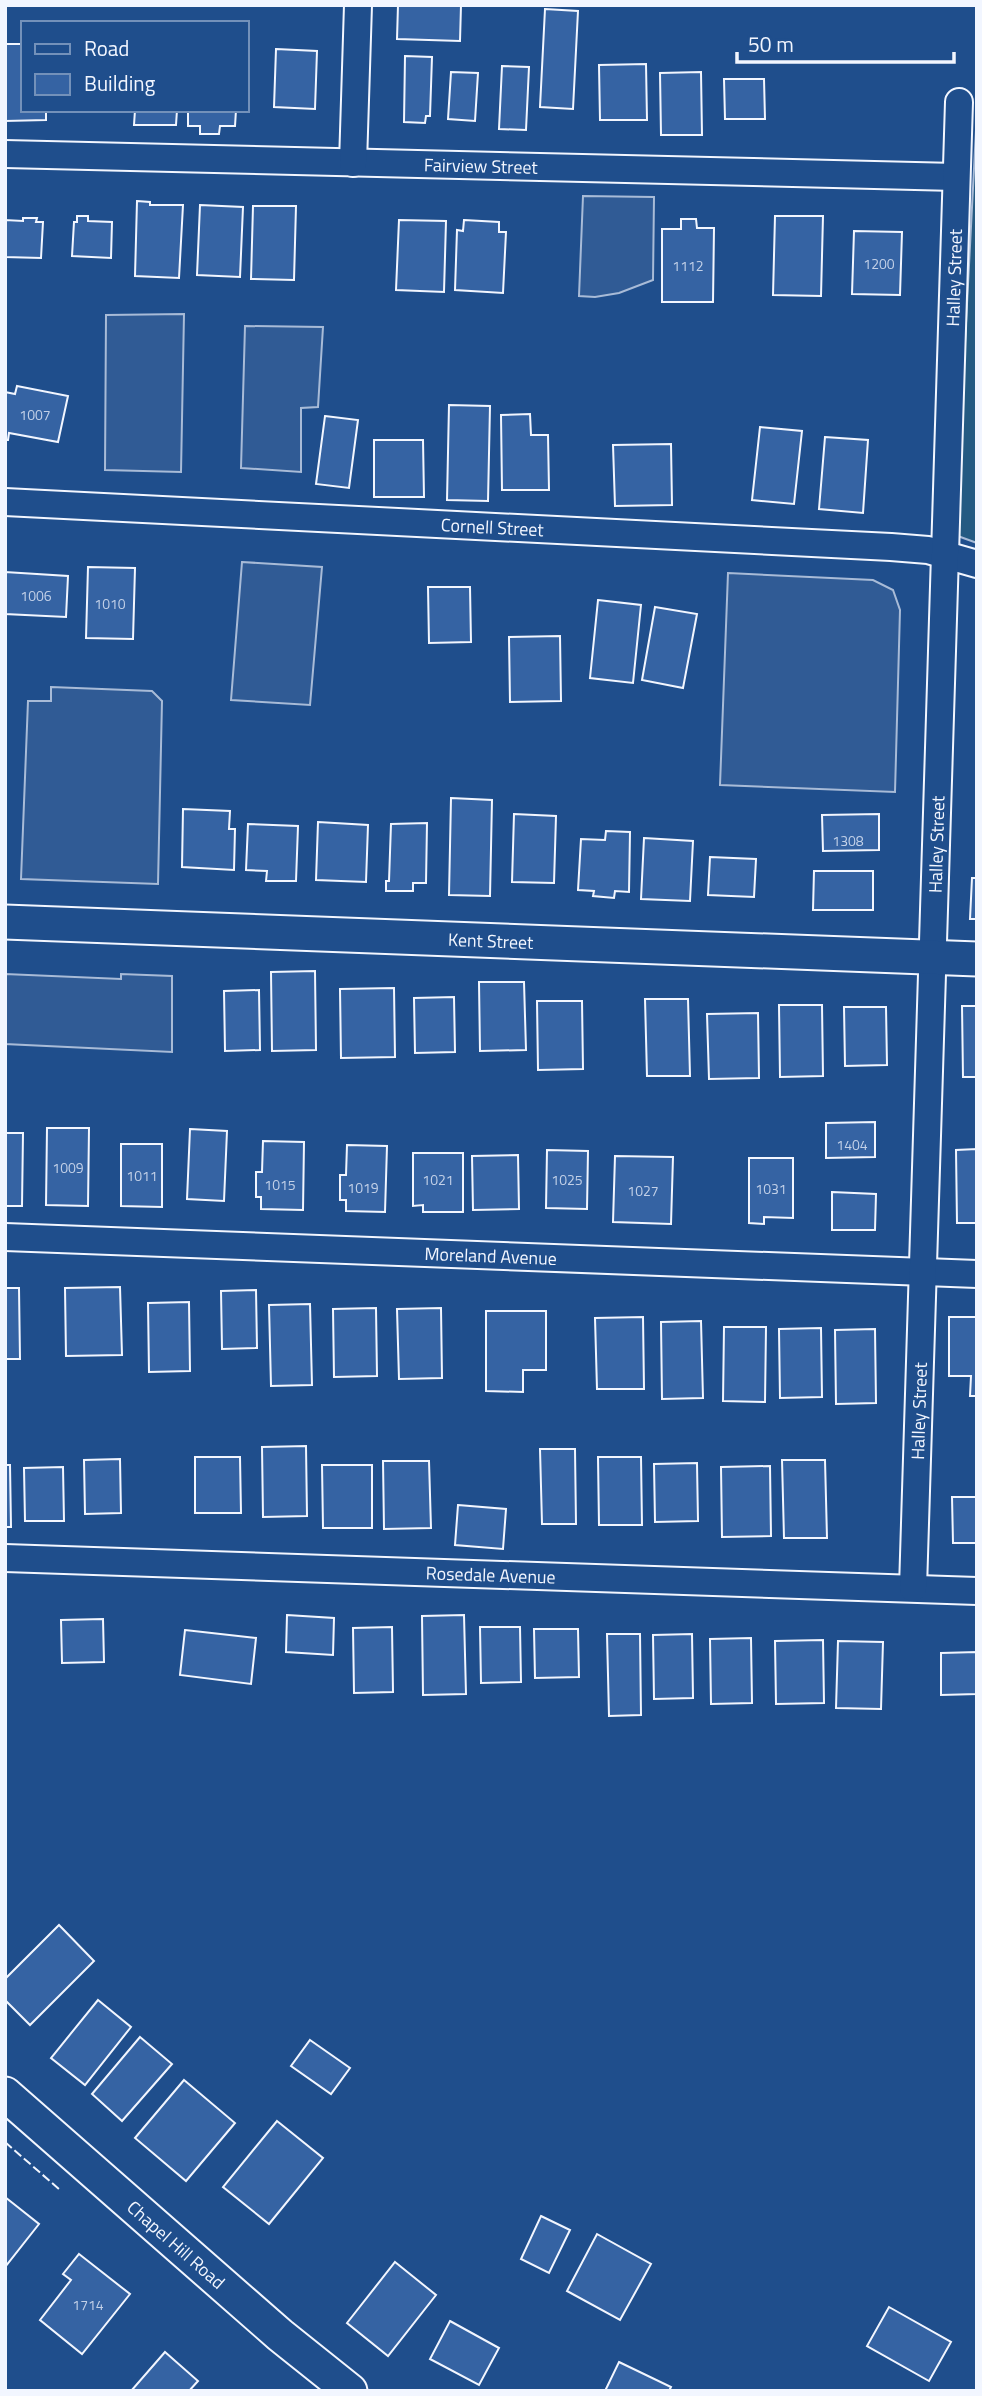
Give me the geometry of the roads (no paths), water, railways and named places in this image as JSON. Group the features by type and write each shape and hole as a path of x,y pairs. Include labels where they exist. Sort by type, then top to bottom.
{"street":[{"path":"353,163 358,5"},
{"name":"Halley Street","path":"913,1588 959,102"},
{"name":"Fairview Street","path":"5,154 956,177"},
{"name":"Cornell Street","path":"5,502 877,546 928,550 977,564"},
{"name":"Kent Street","path":"5,922 977,959"},
{"name":"Moreland Avenue","path":"5,1237 977,1274"},
{"name":"Rosedale Avenue","path":"5,1558 977,1591"},
{"name":"Chapel Hill Road","path":"5,2094 280,2335 350,2391"}]}
